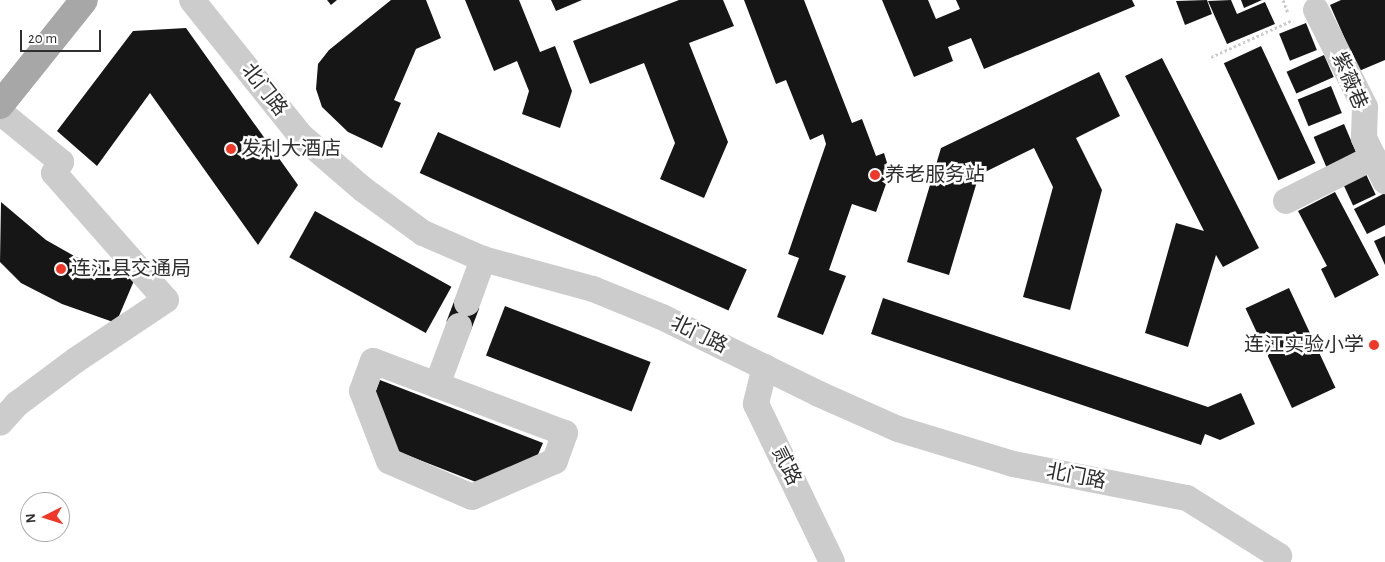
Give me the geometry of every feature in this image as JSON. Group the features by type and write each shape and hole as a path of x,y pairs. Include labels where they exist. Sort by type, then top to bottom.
{"main road":[{"path":"0,105 84,0"}],"street":[{"name":"北门路","path":"192,0 300,135 364,190 423,233 483,259 593,289 662,316 765,367 898,429 1013,464 1187,498 1272,556"},
{"name":"紫薇巷","path":"1316,10 1365,107 1364,138 1385,181"},
{"path":"0,112 60,162 54,173 166,300 76,360 17,404 0,423"},
{"path":"1286,201 1374,157"},
{"path":"437,385 483,259"},
{"path":"373,361 437,385 565,433 555,462 472,496 389,460 362,391 373,361"},
{"name":"贰路","path":"765,367 756,404 832,562"}],"path":[{"path":"1283,0 1292,21"},
{"path":"1211,57 1316,10"}],"building":[{"path":"327,0 337,0 331,5"},
{"path":"391,0 426,0 441,38 416,49 394,100 401,103 382,148 348,132 322,107 316,89 318,64 329,50"},
{"path":"465,0 519,0 540,52 555,46 572,91 560,128 522,114 529,91 517,61 494,71"},
{"path":"551,0 582,0 556,11"},
{"path":"679,0 723,0 734,26 689,43 728,142 704,198 660,179 675,143 644,63 590,84 573,41"},
{"path":"744,0 804,0 852,123 862,119 876,156 884,153 888,166 886,184 876,212 852,204 829,270 846,276 823,335 777,317 799,258 788,254 826,144 823,134 810,140 786,80 776,84"},
{"path":"882,0 928,0 936,19 960,9 956,0 1132,0 1135,6 984,69 971,38 948,47 953,61 914,77"},
{"path":"1207,0 1212,14 1185,25 1176,1"},
{"path":"1231,0 1237,14 1265,2 1275,24 1227,44 1208,1"},
{"path":"1241,0 1262,0 1244,8"},
{"path":"1341,0 1385,0 1385,60 1359,71 1330,5"},
{"path":"1306,23 1317,50 1290,61 1279,34"},
{"name":"发利大酒店","path":"186,28 298,185 258,245 150,93 97,166 57,131 133,31"},
{"path":"1261,46 1316,163 1278,180 1224,63"},
{"path":"1324,55 1334,77 1296,94 1287,72"},
{"path":"1162,58 1259,248 1223,267 1216,255 1188,347 1145,333 1176,223 1204,231 1125,76"},
{"path":"1099,72 1120,116 1076,138 1102,190 1070,310 1023,297 1053,187 1034,148 979,175 949,275 907,262 941,148"},
{"path":"1331,86 1342,113 1308,126 1298,99"},
{"path":"1344,124 1357,155 1327,168 1314,137"},
{"path":"438,132 747,269 728,311 420,173"},
{"path":"1366,174 1376,195 1353,205 1343,185"},
{"path":"1335,192 1379,275 1335,298 1321,269 1327,266 1298,211"},
{"path":"1385,193 1385,225 1367,234 1354,209"},
{"name":"连江县交通局","path":"1,202 46,240 76,257 136,276 116,323 62,304 21,283 0,262"},
{"path":"315,211 451,287 426,333 289,257"},
{"path":"1385,236 1385,265 1374,241"},
{"path":"1289,288 1335,388 1292,408 1245,308"},
{"path":"883,298 1208,407 1241,393 1255,424 1220,440 1205,434 1201,445 871,334"},
{"path":"455,299 479,308 471,331 446,321"},
{"path":"505,306 651,362 632,411 486,355"},
{"path":"380,380 543,443 536,459 481,484 394,450 374,396"}],"place":[{"name":"发利大酒店","path":"231,149"},
{"name":"养老服务站","path":"875,175"},
{"name":"连江县交通局","path":"61,269"},
{"name":"连江实验小学","path":"1374,345"}]}
